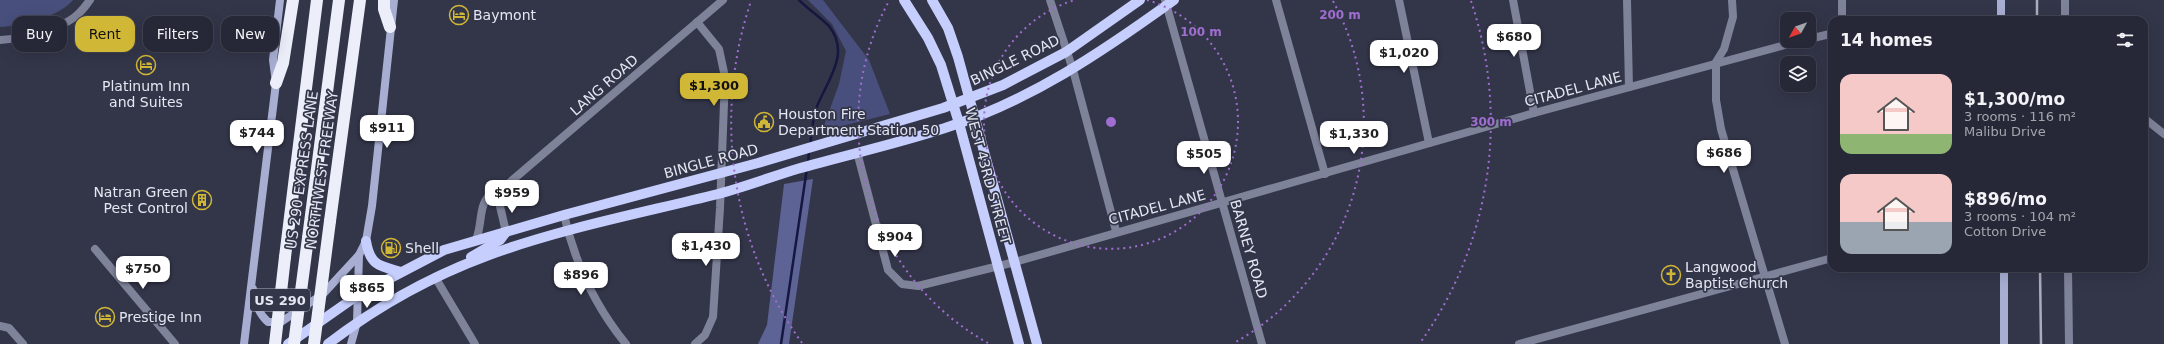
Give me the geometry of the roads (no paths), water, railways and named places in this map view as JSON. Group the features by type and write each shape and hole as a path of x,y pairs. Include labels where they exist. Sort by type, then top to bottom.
{"highway":[{"path":"276,83 283,63 293,0"},
{"name":"NORTHWEST FREEWAY","path":"275,344 317,0"},
{"name":"US 290 EXPRESS LANE","path":"294,344 339,0"},
{"name":"NORTHWEST FREEWAY","path":"314,344 360,0"},
{"path":"384,0 384,9 390,27"}],"main road":[{"path":"244,344 276,83 274,60 280,0"},
{"path":"394,0 366,241 369,255 379,266 402,272"},
{"name":"WEST 43RD STREET","path":"904,0 931,44 941,65 959,123 1019,344"},
{"name":"WEST 43RD STREET","path":"932,0 948,28 976,117 1037,344"},
{"name":"BINGLE ROAD","path":"288,344 358,296 444,250 564,214 758,163 953,105 1003,85 1066,52 1140,0"},
{"path":"2001,0 2001,16"},
{"path":"440,276 490,255 568,231 721,193 976,117 1011,102 1073,70 1168,2"},
{"path":"758,163 762,180"},
{"path":"328,344 357,322 440,276 500,240 506,232"},
{"path":"252,278 253,295 262,317 268,322 281,322 323,294 359,254 366,241"},
{"path":"351,344 357,322 359,254"},
{"path":"2004,272 2004,344"}],"street":[{"path":"0,40 48,31 78,15 90,0"},
{"name":"LANG ROAD","path":"476,240 481,226 483,203 495,189 502,189 723,0"},
{"path":"1050,0 1073,70 1116,231"},
{"path":"1276,0 1325,174"},
{"path":"1399,0 1429,143"},
{"path":"1513,0 1534,113"},
{"path":"1627,0 1629,88"},
{"path":"1732,0 1733,17 1724,49 1716,62 1716,100 1721,128 1784,344"},
{"path":"1842,0 1842,16"},
{"path":"2065,0 2065,16"},
{"name":"BARNEY ROAD","path":"1168,2 1222,204 1262,344"},
{"path":"695,344 705,335 713,317 721,193 725,77 719,50 697,22"},
{"path":"1816,37 1828,34"},
{"name":"CITADEL LANE","path":"857,152 888,270 902,284 918,286 1015,262 1116,231 1222,204 1534,113 1629,88 1716,62 1780,46"},
{"path":"2148,121 2164,134"},
{"path":"502,189 499,202 506,232"},
{"path":"564,214 571,245 586,285 614,329 626,344"},
{"path":"95,249 175,344"},
{"path":"1519,344 1828,259"},
{"path":"2068,272 2069,344"},
{"path":"440,276 475,344"},
{"path":"0,326 9,328 23,344"}],"waterway":[{"path":"799,0 829,26 835,37 838,48 834,69 816,109 810,146"},
{"path":"808,163 809,151"},
{"path":"781,344 807,168"}],"railway":[{"path":"2037,0 2037,16"},
{"path":"2040,272 2041,344"}],"place":[{"name":"Baymont","path":"459,15"},
{"name":"Platinum Inn and Suites","path":"146,65"},
{"name":"Houston Fire Department Station 50","path":"764,122"},
{"name":"Natran Green Pest Control","path":"202,200"},
{"name":"Shell","path":"391,248"},
{"name":"Langwood Baptist Church","path":"1671,275"},
{"name":"Prestige Inn","path":"105,317"}]}
